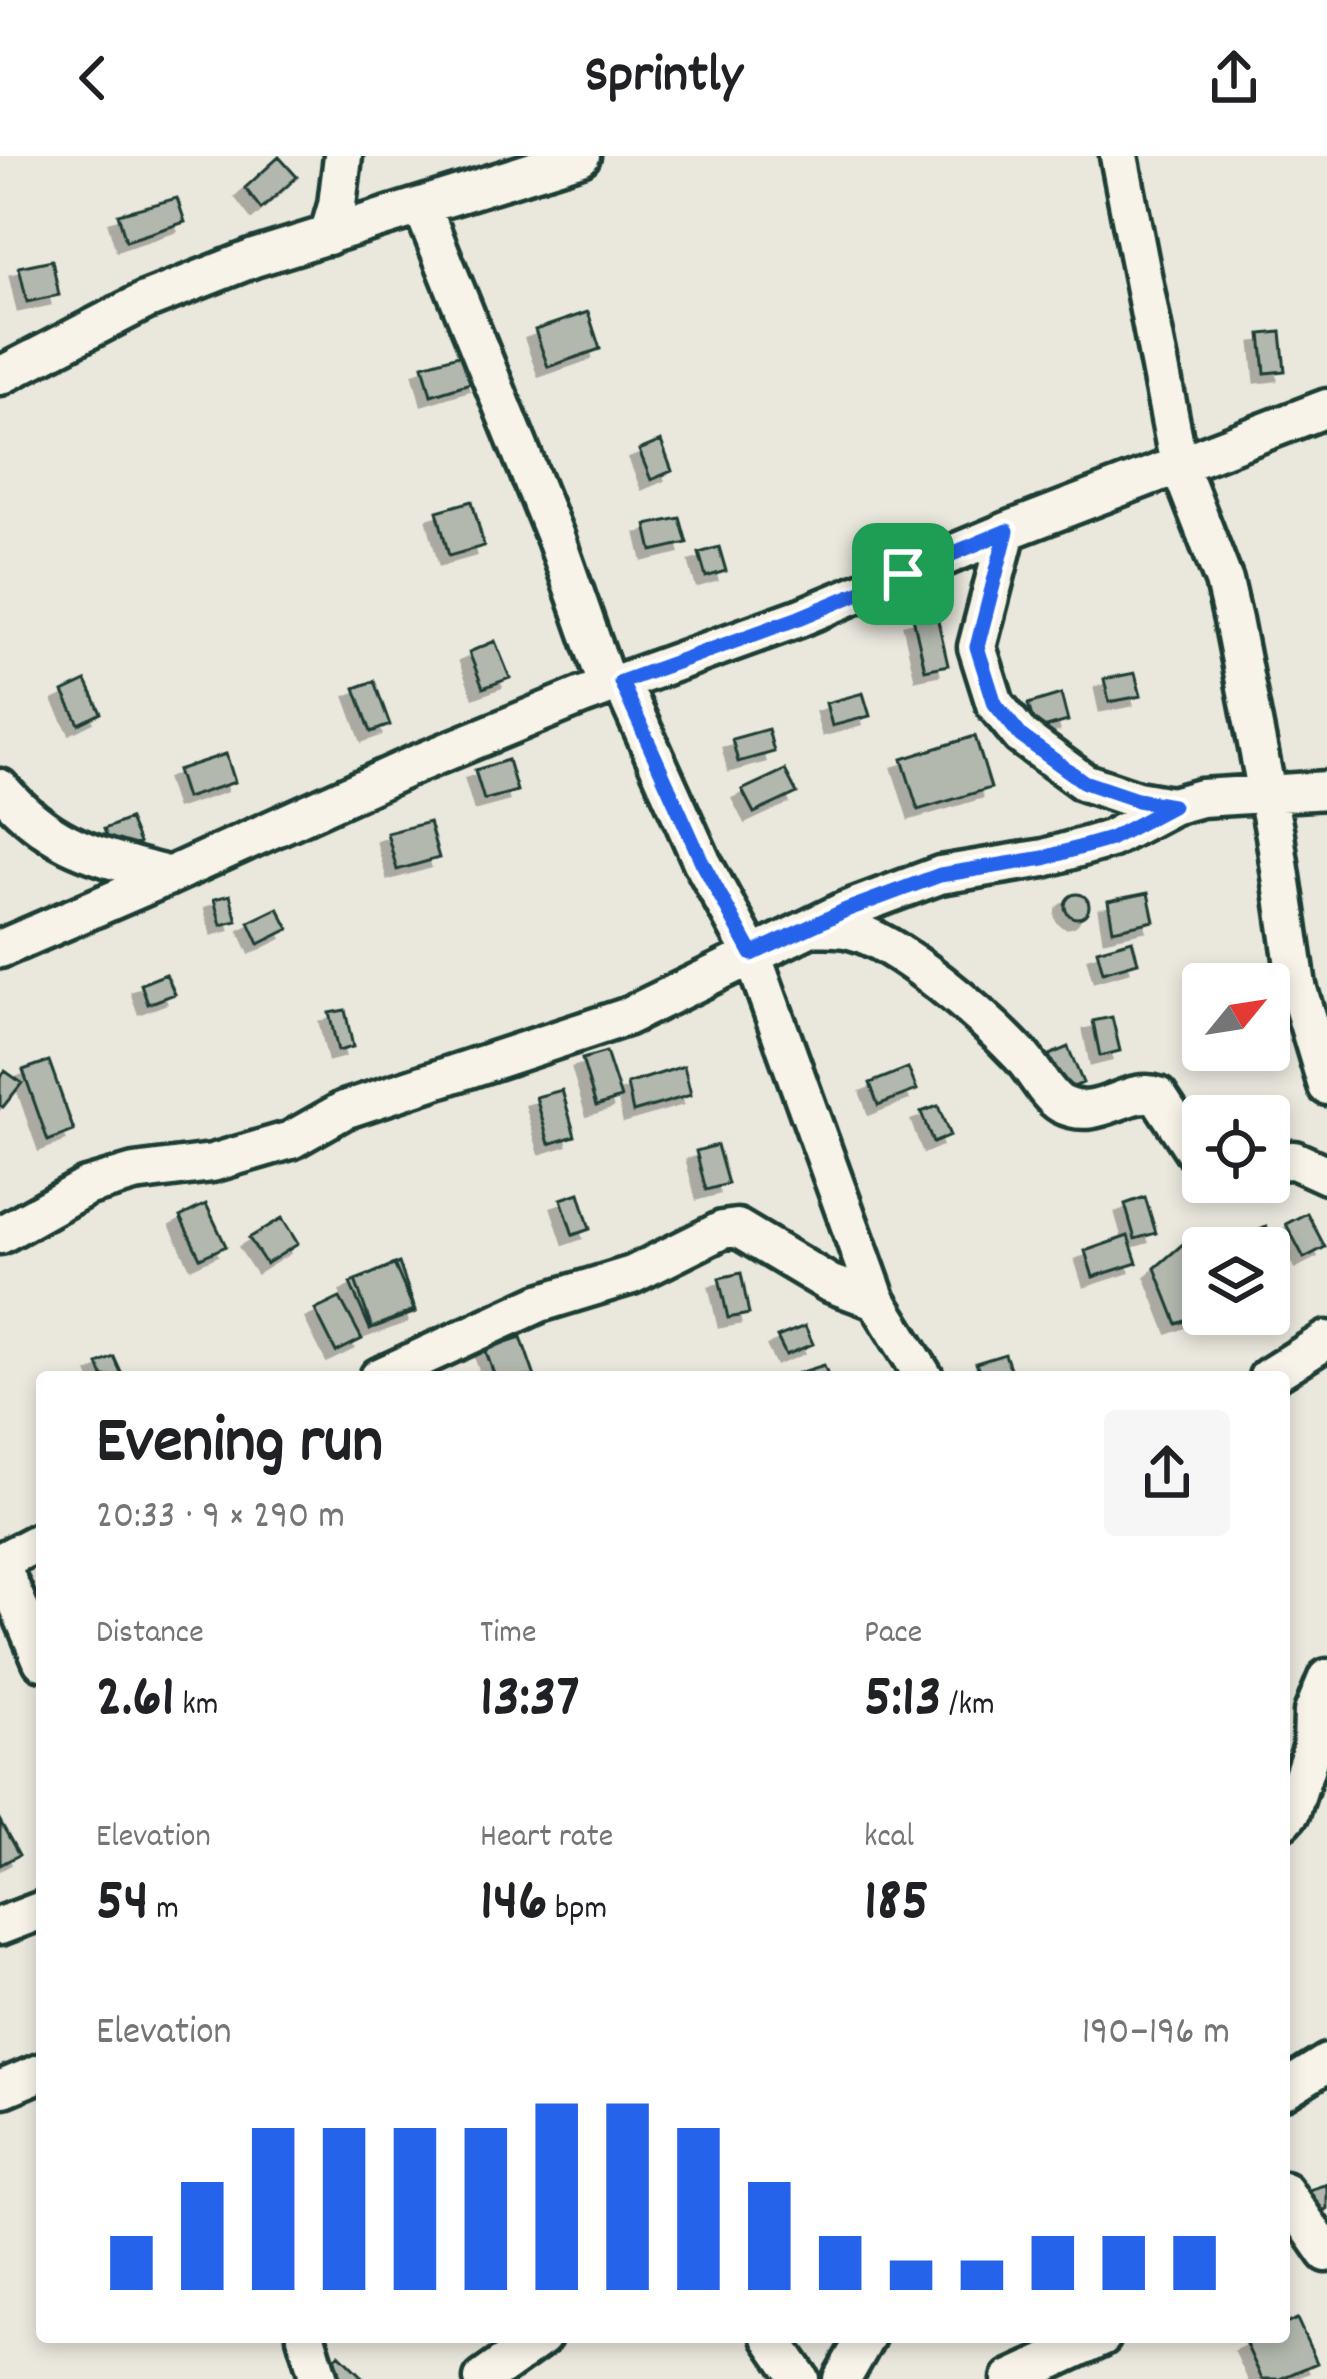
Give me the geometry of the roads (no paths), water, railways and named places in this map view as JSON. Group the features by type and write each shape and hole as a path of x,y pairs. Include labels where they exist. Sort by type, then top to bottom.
{"street":[{"path":"328,236 343,156"},
{"path":"0,376 145,301 254,258 581,156"},
{"path":"1119,156 1179,465 1223,581 1251,787 1275,835 1297,986 1327,1086"},
{"path":"422,207 615,684 752,954 878,1301 920,1371"},
{"path":"0,949 414,765 1327,408"},
{"path":"1007,531 977,647 995,704 1021,736 1084,782 1172,806"},
{"path":"0,1235 86,1187 134,1173 212,1163 291,1140 344,1110 626,1017 810,927 940,875 1044,858 1110,839 1172,806 1201,797 1251,787 1327,790"},
{"path":"0,788 46,833 71,847 169,877"},
{"path":"810,927 851,930 887,948 980,1012 1059,1103 1104,1109 1146,1093 1158,1096 1182,1132"},
{"path":"1290,1160 1327,1175"},
{"path":"392,1371 540,1303 632,1275 722,1230 737,1228 829,1283 878,1301"},
{"path":"1279,1371 1323,1348"},
{"path":"36,1543 0,1562 36,1647"},
{"path":"1290,1813 1320,1746 1313,1712 1327,1678"},
{"path":"0,1926 36,1912"},
{"path":"1290,2086 1327,2063"},
{"path":"4,2088 36,2075"},
{"path":"1290,2200 1327,2253"},
{"path":"308,2343 319,2379"},
{"path":"483,2379 534,2343"},
{"path":"775,2343 800,2379"},
{"path":"842,2379 863,2343"},
{"path":"1011,2379 1089,2343"}]}
